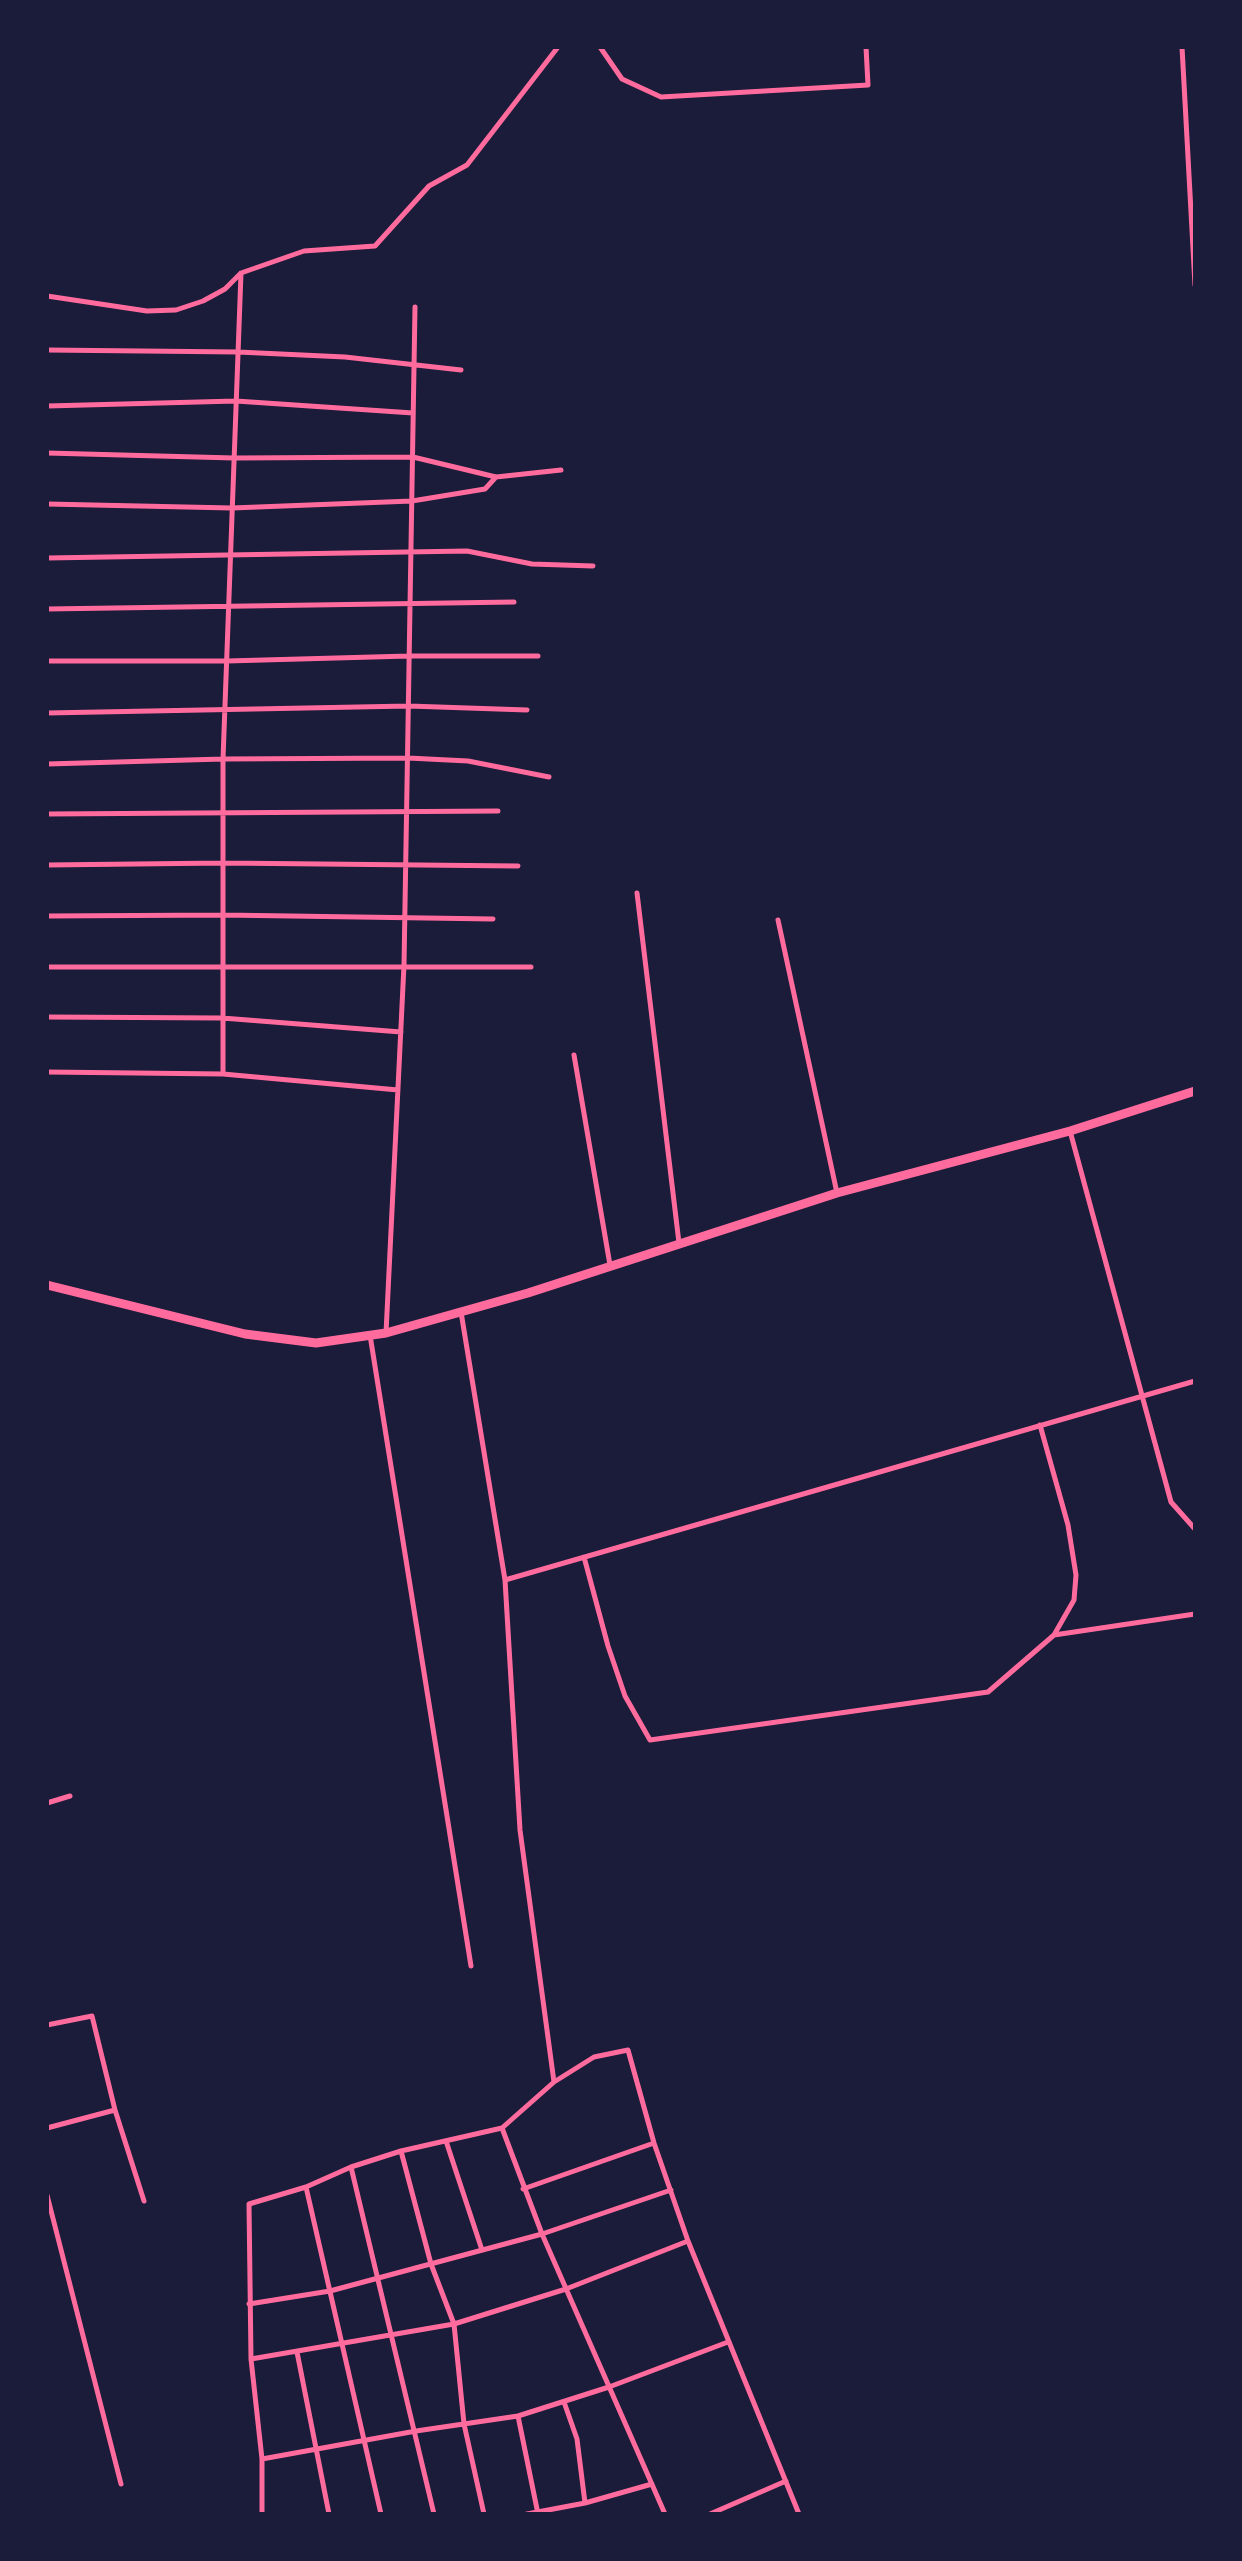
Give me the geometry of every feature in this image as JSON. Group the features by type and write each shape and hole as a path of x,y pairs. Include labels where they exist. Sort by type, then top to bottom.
{"highway":[{"path":"47,1285 245,1334 316,1343 386,1333 528,1293 837,1193 1070,1131 1195,1091"}],"street":[{"path":"47,296 147,311 176,310 225,289 241,273 304,251 375,246 429,186 467,165 558,47"},
{"path":"600,47 622,79 661,97 868,86 866,47"},
{"path":"1182,47 1195,285"},
{"path":"223,1073 223,759 241,273"},
{"path":"386,1333 404,965 415,307"},
{"path":"47,350 238,352 345,357 461,370"},
{"path":"47,406 236,401 413,413"},
{"path":"47,453 234,458 413,457 496,477 561,470"},
{"path":"47,504 232,508 412,501 485,489 496,477"},
{"path":"47,558 467,551 532,564 593,566"},
{"path":"47,609 514,602"},
{"path":"47,661 538,656"},
{"path":"47,713 408,706 527,710"},
{"path":"47,764 408,758 468,761 549,777"},
{"path":"47,814 498,811"},
{"path":"47,865 223,863 518,866"},
{"path":"637,893 679,1243"},
{"path":"47,916 223,915 493,919"},
{"path":"778,920 837,1193"},
{"path":"47,967 531,967"},
{"path":"47,1017 222,1018 401,1032"},
{"path":"574,1055 610,1265"},
{"path":"47,1072 223,1073 398,1090"},
{"path":"1070,1131 1171,1502 1195,1529"},
{"path":"461,1312 505,1580 520,1830 554,2082"},
{"path":"370,1335 471,1966"},
{"path":"505,1580 1195,1381"},
{"path":"584,1557 608,1646 625,1696 650,1740 988,1692 1054,1635 1074,1600 1076,1575 1068,1525 1040,1425"},
{"path":"1054,1635 1195,1614"},
{"path":"47,1803 70,1796"},
{"path":"47,2025 92,2016 115,2110 144,2201"},
{"path":"262,2514 262,2459 251,2359 249,2204 306,2187 351,2167 401,2151 502,2128 554,2082 594,2057 628,2050 654,2143 688,2241 799,2514"},
{"path":"47,2128 115,2110"},
{"path":"502,2128 542,2234 665,2514"},
{"path":"446,2141 482,2250"},
{"path":"523,2189 654,2143"},
{"path":"401,2151 431,2264 454,2324 464,2424 484,2514"},
{"path":"351,2167 434,2514"},
{"path":"306,2187 381,2514"},
{"path":"249,2304 330,2291 431,2264 542,2234 671,2190"},
{"path":"47,2195 121,2484"},
{"path":"251,2359 454,2324 566,2289 688,2241"},
{"path":"262,2459 517,2416 609,2387 728,2342"},
{"path":"297,2352 329,2514"},
{"path":"564,2402 577,2440 585,2503"},
{"path":"517,2416 538,2513"},
{"path":"710,2514 786,2481"},
{"path":"527,2514 585,2503 652,2484"}]}
